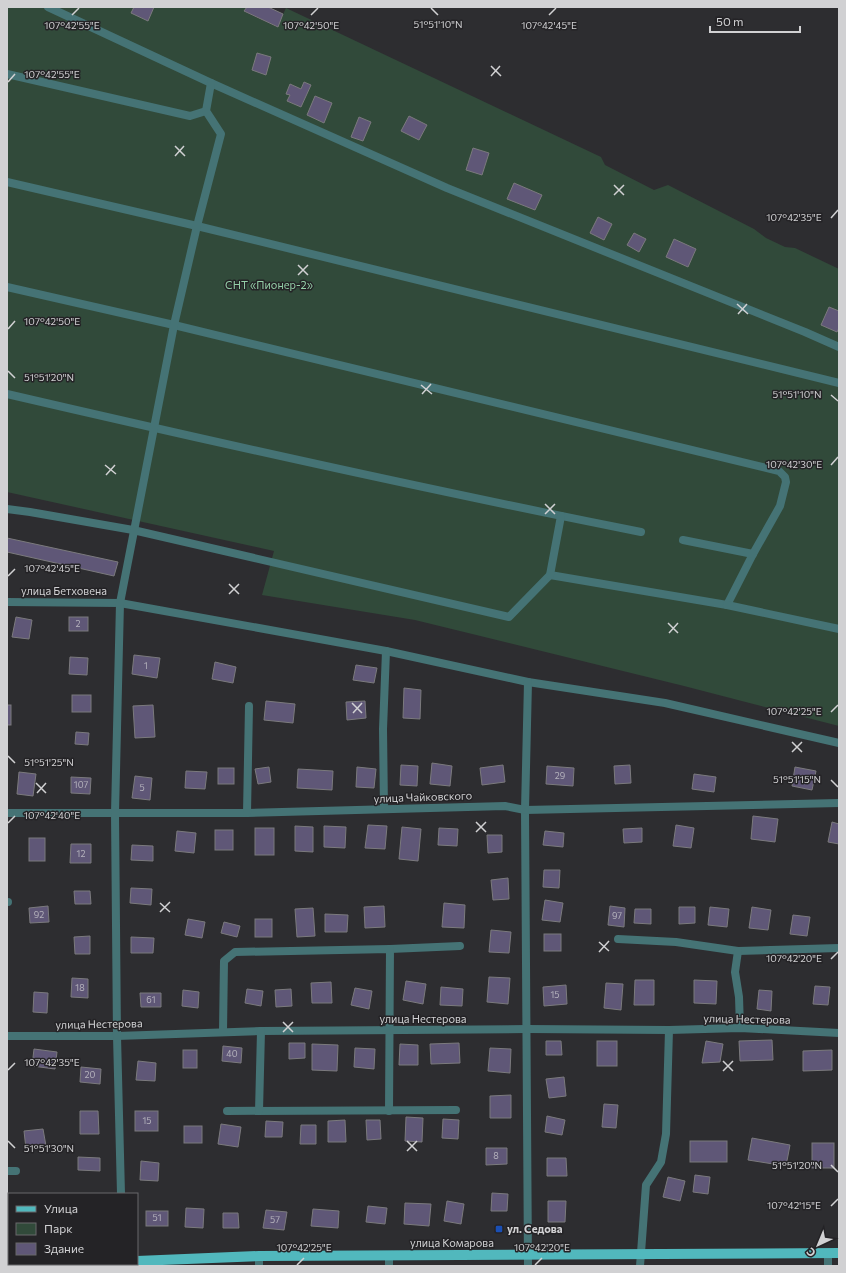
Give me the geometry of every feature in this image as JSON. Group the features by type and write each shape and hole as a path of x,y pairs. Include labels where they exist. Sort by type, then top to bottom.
{"main road":[{"name":"улица Комарова","path":"138,1261 389,1261 528,1255 839,1253"}],"street":[{"path":"48,7 211,83 447,188 839,347"},
{"path":"7,74 190,116 206,111"},
{"path":"121,1193 117,1036 115,813 120,603 174,325 197,226 221,134 206,111 211,83"},
{"path":"7,182 197,226 839,383"},
{"path":"7,287 174,325 779,471 785,478 786,482 780,506 752,554 727,605"},
{"path":"7,394 154,429 464,496 641,532"},
{"path":"7,509 134,530 509,617 550,575 561,516"},
{"path":"683,540 752,554"},
{"path":"550,575 727,605 839,629"},
{"name":"улица Бетховена","path":"7,602 120,603 386,651 528,682 665,703 839,743"},
{"path":"384,809 383,729 386,651"},
{"path":"528,682 525,810 528,1266"},
{"path":"247,813 249,706"},
{"name":"улица Чайковского","path":"7,813 247,813 505,806 525,810 839,803"},
{"path":"618,939 676,942 738,951 839,948"},
{"path":"223,1032 224,961 235,952 460,946"},
{"path":"389,1110 390,949"},
{"path":"738,951 735,972 739,997 740,1028"},
{"name":"улица Нестерова","path":"7,1036 117,1036 261,1031 527,1029 669,1030 740,1028 839,1033"},
{"path":"640,1266 646,1185 661,1162 666,1134 669,1030"},
{"path":"259,1111 261,1031"},
{"path":"227,1111 456,1110"},
{"path":"7,1171 16,1171"},
{"path":"828,1253 828,1266"}],"green space":[{"name":"СНТ «Пионер-2»","path":"7,7 247,7 245,12 277,27 286,8 601,157 605,165 654,190 668,185 754,229 766,238 785,247 795,248 839,269 839,726 684,686 415,620 262,595 274,551 7,492"}],"building":[{"path":"134,7 154,7 148,21 131,13"},
{"path":"247,7 268,7 283,14 278,27 244,11"},
{"path":"257,53 271,57 266,75 252,70"},
{"path":"304,82 311,85 301,107 287,101 290,95 286,94 290,84 301,89"},
{"path":"315,96 332,103 324,123 307,115"},
{"path":"409,116 427,125 419,140 401,131"},
{"path":"359,117 371,122 363,141 351,137"},
{"path":"473,148 489,153 482,175 466,170"},
{"path":"514,183 542,195 535,210 507,199"},
{"path":"598,217 612,224 604,240 590,233"},
{"path":"634,233 646,239 639,252 627,245"},
{"path":"674,239 696,249 688,267 666,257"},
{"path":"829,307 839,311 839,328 837,332 821,325"},
{"path":"7,538 118,562 114,576 7,552"},
{"path":"16,617 32,620 29,639 12,637"},
{"path":"69,617 88,617 88,631 69,631"},
{"path":"134,655 160,658 157,678 132,674"},
{"path":"70,657 88,658 87,675 69,674"},
{"path":"215,662 236,667 233,683 212,679"},
{"path":"356,665 377,668 374,683 353,680"},
{"path":"404,688 421,690 420,719 403,718"},
{"path":"72,695 91,695 91,712 72,712"},
{"path":"266,701 295,704 293,723 264,720"},
{"path":"365,701 366,718 347,720 346,702"},
{"path":"7,705 11,705 11,725 7,725"},
{"path":"153,705 155,737 135,738 133,706"},
{"path":"76,732 89,733 88,745 75,744"},
{"path":"432,763 452,766 450,786 430,784"},
{"path":"401,765 418,766 417,786 400,785"},
{"path":"503,765 505,782 482,785 480,768"},
{"path":"630,765 631,783 615,784 614,766"},
{"path":"547,766 574,768 573,786 546,784"},
{"path":"269,767 271,782 258,784 255,769"},
{"path":"357,767 376,769 374,788 356,787"},
{"path":"795,767 816,771 812,790 792,786"},
{"path":"218,768 234,768 234,784 218,784"},
{"path":"298,769 333,771 332,790 297,788"},
{"path":"186,771 207,772 205,789 185,788"},
{"path":"19,772 36,774 33,796 17,794"},
{"path":"694,774 716,777 714,792 692,789"},
{"path":"135,776 152,778 150,800 132,798"},
{"path":"71,777 91,778 90,794 71,793"},
{"path":"753,816 778,819 775,842 751,839"},
{"path":"832,822 839,824 839,844 828,842"},
{"path":"368,825 387,826 385,849 365,848"},
{"path":"676,825 694,828 691,848 673,846"},
{"path":"295,826 313,827 313,852 295,851"},
{"path":"324,826 346,827 345,848 324,847"},
{"path":"402,827 421,829 418,861 399,859"},
{"path":"255,828 274,828 274,855 255,855"},
{"path":"439,828 458,829 457,846 438,845"},
{"path":"642,828 642,842 624,843 623,829"},
{"path":"215,830 233,830 233,850 215,850"},
{"path":"177,831 196,833 194,853 175,851"},
{"path":"545,831 564,833 563,847 543,845"},
{"path":"487,835 502,835 502,852 488,853"},
{"path":"29,838 45,838 45,861 29,861"},
{"path":"71,844 91,844 91,863 70,863"},
{"path":"132,845 153,846 153,861 131,860"},
{"path":"544,870 560,870 559,888 543,887"},
{"path":"508,878 509,899 493,900 491,880"},
{"path":"131,888 152,889 151,905 130,903"},
{"path":"74,891 90,891 91,904 75,904"},
{"path":"545,900 563,903 560,922 542,920"},
{"path":"444,903 465,905 464,928 442,927"},
{"path":"48,906 49,922 30,923 29,908"},
{"path":"384,906 385,927 365,928 364,907"},
{"path":"610,906 625,908 624,927 608,925"},
{"path":"679,907 695,907 695,923 679,924"},
{"path":"710,907 729,909 727,927 708,925"},
{"path":"752,907 771,910 768,930 749,928"},
{"path":"313,908 315,936 297,937 295,909"},
{"path":"635,909 651,909 651,924 634,923"},
{"path":"325,914 348,915 347,932 325,932"},
{"path":"793,915 810,917 807,936 790,934"},
{"path":"188,919 205,922 202,938 185,935"},
{"path":"255,919 272,919 272,937 255,937"},
{"path":"224,922 240,926 237,937 221,933"},
{"path":"491,930 511,932 509,953 489,952"},
{"path":"544,934 561,934 561,951 544,951"},
{"path":"90,936 90,954 75,954 74,937"},
{"path":"131,937 154,938 153,953 131,953"},
{"path":"489,977 510,978 508,1004 487,1002"},
{"path":"72,978 88,979 88,998 71,997"},
{"path":"635,980 654,980 654,1005 634,1005"},
{"path":"694,980 717,981 716,1004 694,1003"},
{"path":"406,981 426,984 423,1004 403,1000"},
{"path":"331,982 332,1003 312,1003 311,983"},
{"path":"606,983 623,984 621,1010 604,1008"},
{"path":"566,985 567,1004 544,1006 543,987"},
{"path":"815,986 830,987 828,1005 813,1004"},
{"path":"441,987 463,989 462,1006 440,1005"},
{"path":"355,988 372,991 369,1009 351,1005"},
{"path":"247,989 263,991 261,1006 245,1003"},
{"path":"291,989 292,1006 276,1007 275,990"},
{"path":"183,990 199,992 198,1008 182,1006"},
{"path":"759,990 772,991 771,1011 757,1009"},
{"path":"34,992 48,993 47,1013 33,1012"},
{"path":"140,993 161,993 161,1007 141,1007"},
{"path":"772,1040 773,1060 740,1061 739,1041"},
{"path":"546,1041 561,1041 562,1055 546,1055"},
{"path":"597,1041 617,1041 617,1066 597,1066"},
{"path":"706,1041 723,1044 720,1062 702,1063"},
{"path":"289,1043 305,1043 305,1058 289,1059"},
{"path":"459,1043 460,1063 431,1064 430,1044"},
{"path":"312,1044 338,1045 337,1071 312,1070"},
{"path":"400,1044 418,1045 418,1065 399,1065"},
{"path":"223,1046 242,1048 241,1063 222,1061"},
{"path":"355,1048 375,1049 374,1069 354,1067"},
{"path":"490,1048 511,1049 510,1073 488,1071"},
{"path":"34,1049 57,1052 55,1069 32,1066"},
{"path":"183,1050 197,1050 197,1068 183,1068"},
{"path":"832,1050 832,1070 803,1071 803,1051"},
{"path":"138,1061 156,1063 155,1081 136,1080"},
{"path":"81,1067 101,1069 100,1084 80,1082"},
{"path":"564,1077 566,1096 549,1098 546,1079"},
{"path":"511,1095 511,1118 490,1118 490,1096"},
{"path":"604,1104 618,1105 616,1128 602,1127"},
{"path":"80,1111 98,1111 99,1134 80,1134"},
{"path":"135,1111 158,1111 158,1131 135,1131"},
{"path":"547,1116 565,1120 562,1135 545,1132"},
{"path":"406,1117 423,1118 422,1142 405,1141"},
{"path":"443,1119 459,1120 458,1139 442,1138"},
{"path":"345,1120 346,1142 328,1142 328,1121"},
{"path":"366,1120 380,1120 381,1139 367,1140"},
{"path":"266,1121 283,1122 282,1137 265,1137"},
{"path":"221,1124 241,1127 238,1147 218,1144"},
{"path":"301,1125 316,1125 316,1144 300,1144"},
{"path":"184,1126 202,1126 202,1143 184,1143"},
{"path":"43,1129 46,1146 26,1149 24,1131"},
{"path":"752,1138 790,1145 786,1166 748,1160"},
{"path":"690,1141 727,1141 727,1162 690,1162"},
{"path":"812,1143 834,1143 834,1168 812,1168"},
{"path":"486,1148 507,1148 507,1164 486,1165"},
{"path":"78,1157 100,1158 100,1171 78,1170"},
{"path":"547,1158 566,1158 567,1176 547,1176"},
{"path":"141,1161 159,1163 158,1181 140,1180"},
{"path":"695,1175 710,1177 708,1194 693,1192"},
{"path":"668,1177 685,1181 680,1201 663,1197"},
{"path":"492,1193 508,1194 507,1211 491,1211"},
{"path":"447,1201 464,1204 461,1224 444,1221"},
{"path":"548,1201 566,1201 565,1222 548,1222"},
{"path":"405,1203 431,1204 429,1226 404,1224"},
{"path":"368,1206 387,1208 385,1224 366,1222"},
{"path":"186,1208 204,1209 203,1228 185,1227"},
{"path":"7,1209 8,1226 7,1226"},
{"path":"313,1209 339,1211 338,1228 311,1226"},
{"path":"266,1210 287,1212 284,1230 263,1228"},
{"path":"146,1211 168,1211 168,1226 146,1226"},
{"path":"223,1213 238,1213 239,1228 223,1228"}],"place":[{"name":"ул. Седова","path":"499,1229"}]}
